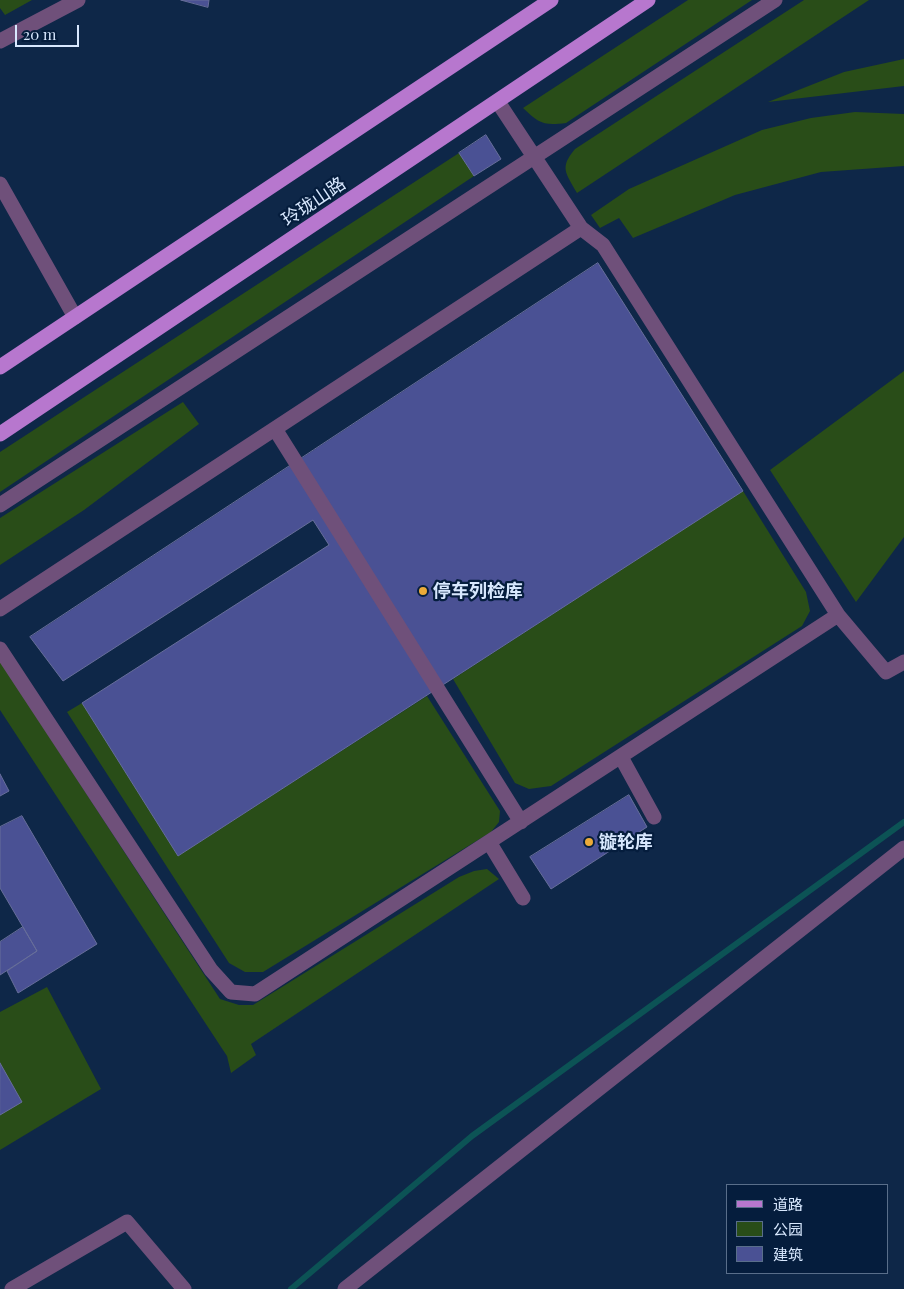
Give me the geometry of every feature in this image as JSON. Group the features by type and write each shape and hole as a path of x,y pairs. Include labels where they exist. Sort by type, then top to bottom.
{"main road":[{"name":"玲珑山路","path":"0,367 551,0"},
{"name":"玲珑山路","path":"0,434 648,0"}],"street":[{"path":"0,41 78,0"},
{"path":"0,505 775,0"},
{"path":"498,102 536,156 582,228 603,245 838,615 886,672 904,662"},
{"path":"0,184 75,317"},
{"path":"0,609 582,228"},
{"path":"275,429 521,822"},
{"path":"0,649 211,970 231,992 255,994 838,615"},
{"path":"621,757 654,817"},
{"path":"489,842 523,898"},
{"path":"345,1289 904,848"},
{"path":"12,1289 127,1222 184,1289"}],"green space":[{"path":"0,0 32,0 5,15 0,8"},
{"path":"688,0 752,0 566,123 547,124 533,117 523,108"},
{"path":"804,0 869,0 577,193 566,171 567,161 575,149"},
{"path":"904,59 904,86 768,102 844,72"},
{"path":"855,112 904,114 904,166 821,172 735,195 633,238 619,218 600,228 591,215 629,189 762,130 811,118"},
{"path":"459,153 474,176 0,492 0,452"},
{"path":"904,371 904,537 856,602 770,470"},
{"path":"183,402 199,424 84,510 0,565 0,518"},
{"path":"743,491 806,592 810,611 802,626 551,786 529,789 515,783 453,679"},
{"path":"0,661 220,999 239,1005 253,1005 459,877 474,871 487,869 499,879 251,1044 256,1055 231,1073 227,1056 0,710"},
{"path":"427,696 500,811 499,822 491,832 263,972 245,972 229,963 67,712 82,703 178,856"},
{"path":"47,987 101,1089 0,1150 0,1012"}],"building":[{"path":"181,0 209,0 208,7"},
{"path":"486,135 501,159 474,176 459,153"},
{"name":"停车列检库","path":"598,263 743,491 178,856 82,703 329,545 313,520 63,681 30,637"},
{"path":"0,774 9,791 0,796"},
{"name":"镟轮库","path":"629,795 647,827 551,889 530,857"},
{"path":"22,816 97,944 18,993 7,971 37,951 0,888 0,827"},
{"path":"23,927 37,951 0,975 0,942"},
{"path":"0,1063 22,1102 0,1115"}],"waterway":[{"path":"291,1289 472,1136 904,822"}],"place":[{"name":"停车列检库","path":"423,591"},
{"name":"镟轮库","path":"589,842"}]}
